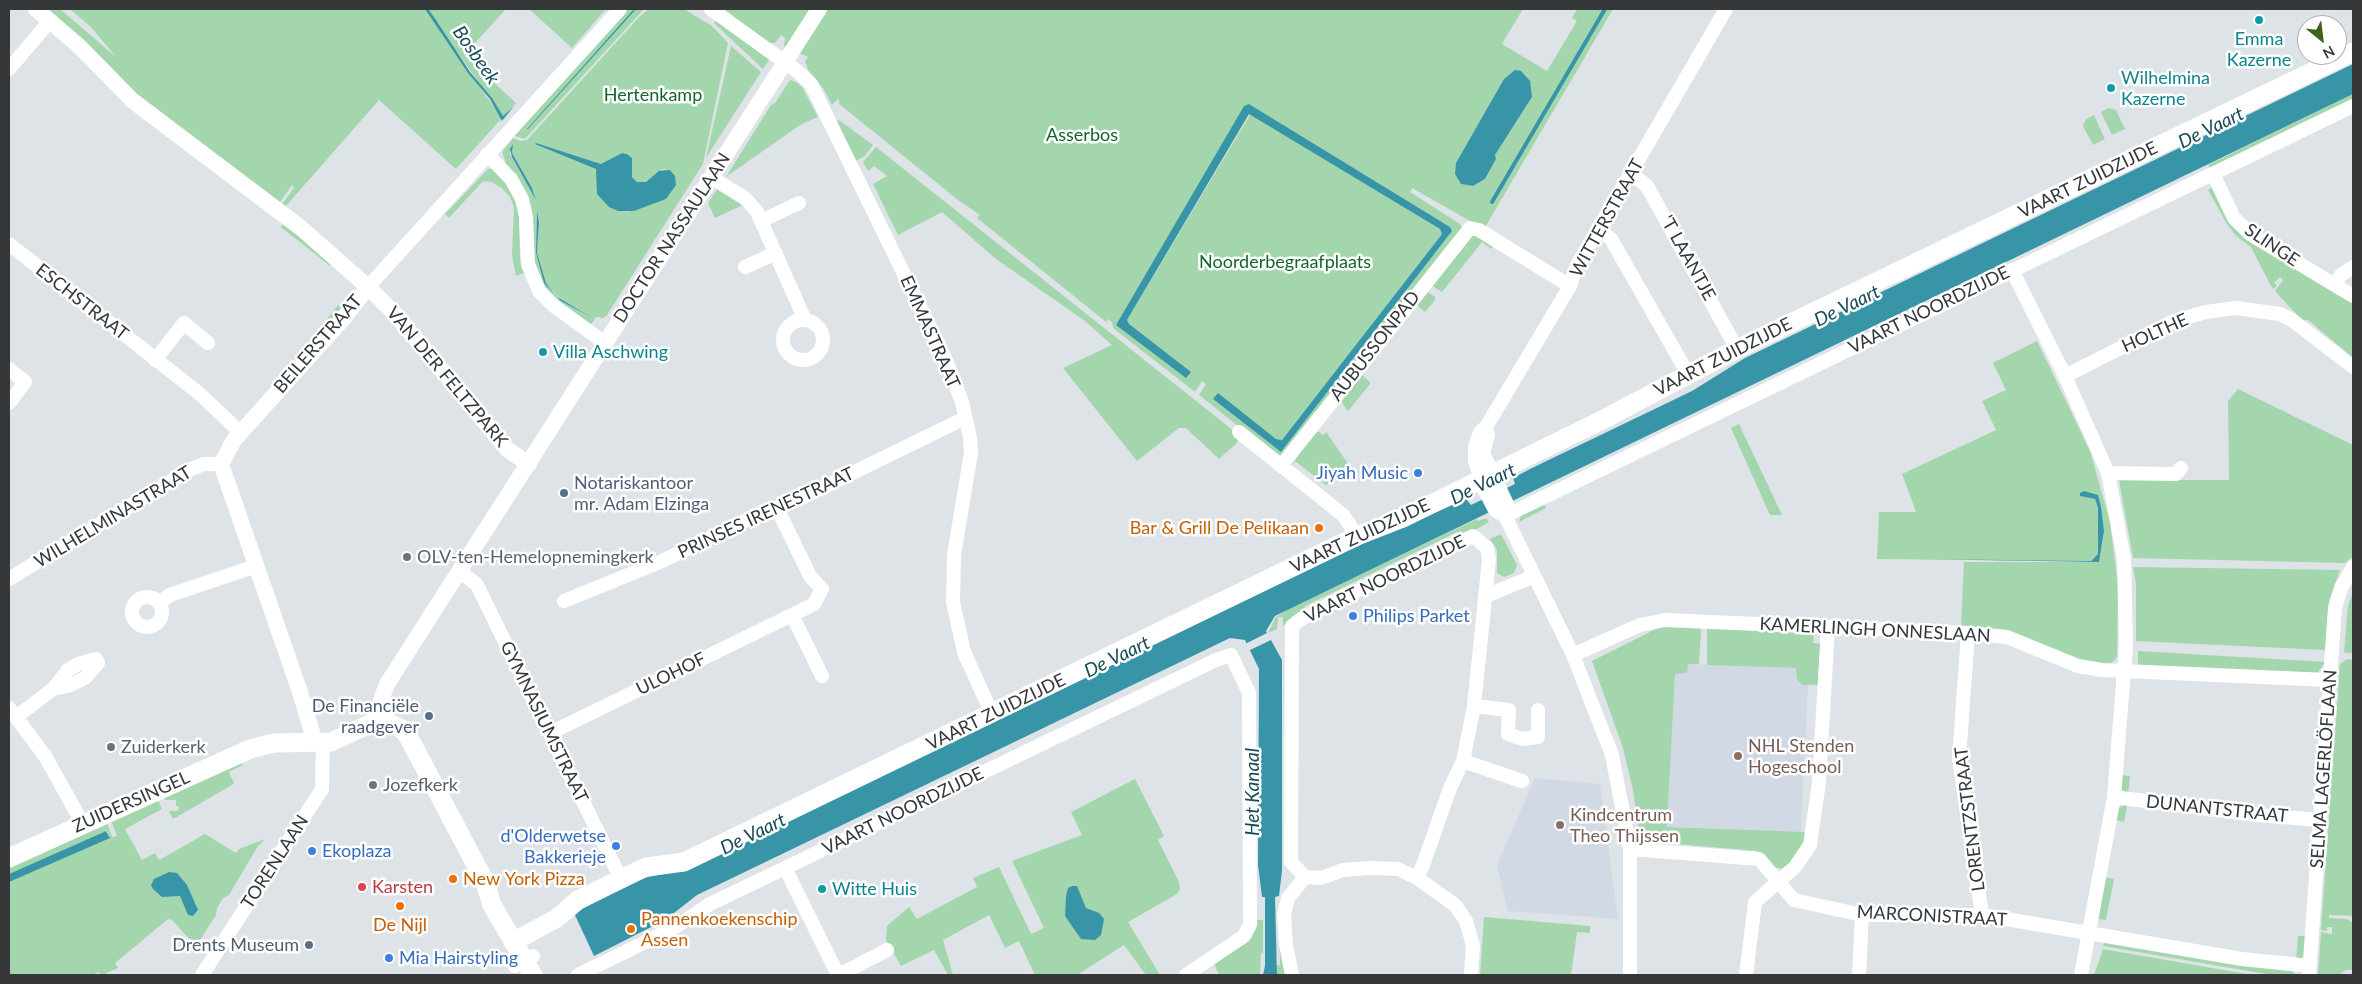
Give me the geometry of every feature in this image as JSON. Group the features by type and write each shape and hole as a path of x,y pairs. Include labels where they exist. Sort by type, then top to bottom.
{"main road":[{"name":"VAART ZUIDZIJDE","path":"514,934 568,899 578,900 646,868 684,862 1357,536 1403,518 1604,419 1688,374 1735,343 2353,52"},
{"name":"ZUIDERSINGEL","path":"9,858 250,749 274,743 317,742 339,739 372,723 382,721"},
{"path":"382,721 395,725 408,736 485,882 492,905 514,934 526,964 544,975"}],"street":[{"name":"BEILERSTRAAT","path":"36,9 133,101 314,238 368,287 343,319 229,447 220,464"},
{"path":"368,287 620,9"},
{"path":"711,9 785,63"},
{"name":"DOCTOR NASSAULAAN","path":"382,721 381,700 385,689 819,9"},
{"name":"WITTERSTRAAT","path":"1630,975 1630,849 1612,754 1573,655 1486,476 1483,453 1488,435 1486,427 1570,286 1576,267 1726,9"},
{"path":"9,69 50,21"},
{"name":"EMMASTRAAT","path":"785,63 811,84 946,360 965,418 971,453 954,555 953,602 964,652 992,714"},
{"name":"VAART NOORDZIJDE","path":"1502,510 2012,270 2353,106"},
{"path":"487,154 511,178 522,199 526,218 528,264 539,291 554,306 605,343"},
{"name":"'T LAANTJE","path":"1631,173 1647,186 1735,343"},
{"name":"SLINGE","path":"2213,174 2234,218 2250,234 2353,296"},
{"path":"711,177 746,199 761,221 805,320"},
{"path":"761,221 798,203"},
{"name":"AUBUSSONPAD","path":"1281,466 1470,228 1479,230 1570,286"},
{"path":"1599,230 1611,239 1688,374"},
{"name":"ESCHSTRAAT","path":"9,244 154,360 200,394 241,433"},
{"path":"745,267 776,253"},
{"path":"2335,285 2341,275 2353,267"},
{"path":"2012,270 2065,376 2108,473 2124,559 2126,609 2124,672 2114,797 2105,856 2081,975"},
{"name":"VAN DER FELTZPARK","path":"368,287 396,314 508,450 528,464"},
{"name":"HOLTHE","path":"2065,376 2174,321 2206,312 2236,308 2280,314 2292,320 2353,367"},
{"path":"154,360 184,323 208,343"},
{"path":"9,369 25,382 9,403"},
{"name":"PRINSES IRENESTRAAT","path":"564,601 660,562 756,516 802,498 965,418"},
{"path":"1239,432 1343,515 1357,536"},
{"name":"WILHELMINASTRAAT","path":"9,579 191,469 204,464 220,464"},
{"path":"220,464 317,742"},
{"path":"2108,473 2176,474 2181,468"},
{"name":"ULOHOF","path":"550,733 814,604 822,589 810,576 777,508"},
{"name":"VAART NOORDZIJDE","path":"1305,877 1291,862 1292,626 1301,619 1346,596 1474,536 1488,551 1486,596"},
{"path":"159,603 170,595 256,566"},
{"name":"SELMA LAGERLÖFLAAN","path":"2309,971 2328,680 2333,657 2337,598 2353,567"},
{"name":"GYMNASIUMSTRAAT","path":"460,571 477,585 621,879"},
{"path":"1417,878 1434,836 1450,788 1463,761 1474,706 1486,596 1534,576"},
{"path":"792,615 822,676"},
{"name":"KAMERLINGH ONNESLAAN","path":"1573,655 1640,625 1666,620 1968,633 2007,637 2078,666 2124,672 2328,680"},
{"path":"1746,975 1755,902 1795,867 1810,845 1819,782 1828,627"},
{"name":"LORENTZSTRAAT","path":"1968,633 1959,758 1982,915"},
{"name":"VAART NOORDZIJDE","path":"578,975 674,928 710,904 1216,660 1232,655 1249,693 1250,925 1244,936 1186,975"},
{"path":"53,689 12,713 45,756 83,824"},
{"path":"1474,706 1509,710 1508,734 1522,739 1538,738 1538,710"},
{"name":"TORENLAAN","path":"202,975 322,789 317,742"},
{"path":"1463,761 1522,781"},
{"name":"DUNANTSTRAAT","path":"2114,797 2257,815 2320,820"},
{"name":"MARCONISTRAAT","path":"1630,849 1759,859 1794,900 1862,915 1982,915 2309,971"},
{"path":"785,868 838,975 887,950"},
{"path":"1292,975 1286,945 1284,915 1288,898 1305,877 1320,878 1343,870 1370,868 1398,869 1417,878 1455,904 1466,921 1473,946 1471,975"},
{"path":"1859,975 1862,915"}],"shaded area":[{"name":"NHL Stenden Hogeschool","path":"1687,664 1797,668 1802,685 1808,685 1801,832 1667,827 1675,674"},
{"name":"Kindcentrum Theo Thijssen","path":"1535,778 1600,784 1618,919 1508,911 1497,865"}],"green space":[{"path":"44,9 60,9 116,57 91,27 70,9 506,9 464,55 516,103 503,116 457,52 456,54 502,118 456,169 379,100 286,206 282,204 294,188 292,185 280,202 137,95"},
{"path":"529,9 606,9 572,48"},
{"path":"626,9 634,9 527,129 635,9 644,9 525,139 515,136 514,132"},
{"name":"Hertenkamp","path":"649,9 684,9 712,26 728,43 703,164 607,315 603,318 596,317 589,328 548,297 534,274 530,223 504,165 506,163 502,152 513,138 521,141 527,140 640,16","holes":["535,143 601,164 622,153 627,154 632,158 632,177 637,182 646,182 663,169 670,170 676,180 666,199 626,212 594,167","513,144 512,153 532,188 536,199 510,154","537,211 539,221 537,253 546,283 556,295 593,318 561,301 544,283 536,253"]},
{"name":"Asserbos","path":"724,9 1523,9 1502,44 1547,71 1577,21 1572,18 1577,9 1613,9 1484,229 1412,188 1410,192 1460,224 1463,229 1281,460 1199,395 1206,384 1202,381 1195,392 1113,328 1112,322 1108,319 1106,322 977,218 980,215 958,200 838,103 840,102 838,99 832,105 823,88 808,70 805,61 808,57 784,46 785,38 781,35 775,43 769,43 733,19 732,15","holes":["1532,97 1495,155 1496,159 1485,179 1473,186 1461,184","1249,104 1450,227 1452,231 1281,452 1213,399 1218,394 1276,439 1282,440 1442,234 1440,229 1251,113 1127,320 1129,324 1116,325 1244,107"]},
{"path":"717,19 768,57 769,60 763,69 714,23"},
{"path":"731,46 761,72 706,158"},
{"path":"790,80 802,87 818,117 800,125 726,177 771,105 775,103"},
{"path":"2353,94 2353,101 2211,170 2208,165"},
{"path":"2108,108 2116,110 2125,129 2112,135 2101,112"},
{"path":"2094,115 2105,139 2093,145 2083,126 2086,119"},
{"path":"839,120 873,145 864,157 855,161 836,121"},
{"path":"876,147 1239,435 1237,443 1219,459 1186,428 1179,428 1137,461 1063,368 1112,345 1085,321 996,259 942,212 898,235 873,184 887,176 874,166 868,171 863,162"},
{"path":"488,169 499,169 519,201 520,260 522,269 526,272 516,276 512,255 514,207 510,197 502,188 491,182 483,181 449,218 445,214"},
{"path":"2212,187 2224,208 2353,301 2353,361 2351,356 2308,320 2302,320 2275,291 2283,280 2280,277 2274,283 2277,285 2274,289 2271,286 2251,247 2236,236 2227,224 2208,190"},
{"path":"718,188 745,204 715,218 708,203"},
{"path":"284,223 332,263 330,266 281,227"},
{"path":"1470,233 1495,244 1491,249 1482,242 1442,292 1431,285"},
{"path":"1425,290 1435,297 1435,300 1425,312 1417,305"},
{"path":"338,305 341,308 318,336 315,334"},
{"path":"2037,341 2090,451 2110,522 2118,586 2117,657 2109,666 2089,664 2012,633 1961,626 1964,562 2099,562 2104,531 2098,495 2080,496 2095,499 2098,508 2098,554 2091,561 1877,559 1879,512 1916,512 1902,474 1996,430 1982,401 2006,390 1993,363"},
{"path":"1362,375 1370,384 1348,411 1338,397"},
{"path":"2238,389 2353,445 2353,556 2345,563 2133,558 2119,480 2229,480 2228,401"},
{"path":"1739,424 1782,515 1770,515 1731,428"},
{"path":"1314,428 1323,435 1326,432 1349,465 1326,476 1329,483 1326,485 1295,461 1290,468 1290,458"},
{"path":"1543,502 1546,508 1519,522 1521,515"},
{"path":"1486,518 1489,522 1472,532 1463,535 1457,532 1305,606 1304,612 1283,626 1283,617 1278,617 1277,629 1268,633 1276,617 1287,610 1477,519 1478,521"},
{"path":"1501,534 1517,565 1514,573 1504,577 1497,573 1497,550 1490,539"},
{"path":"2133,567 2340,570 2329,601 2325,650 2136,641 2136,585"},
{"path":"2353,592 2353,653 2345,653 2348,606"},
{"path":"1664,625 1698,625 1701,630 1699,664 1688,664 1687,673 1675,674 1667,827 1807,832 1805,842 1791,862 1783,869 1774,867 1766,856 1757,851 1654,842 1640,836 1633,790 1623,748 1592,661"},
{"path":"1707,626 1814,630 1813,643 1824,644 1819,685 1802,685 1797,679 1796,668 1707,665"},
{"path":"2138,651 2325,662 2317,674 2138,666"},
{"path":"2347,659 2353,660 2353,916 2329,915 2329,918 2347,919 2353,923 2353,970 2346,970 2338,975 2318,975 2321,932 2332,934 2332,927 2327,927 2327,931 2321,930 2340,664"},
{"path":"240,760 243,765 229,772 234,783 232,785 173,819 169,811 178,811 179,806 176,806 176,800 165,800 163,795"},
{"path":"2121,775 2130,776 2128,795 2120,788"},
{"path":"1135,779 1164,836 1158,840 1179,882 1180,889 1177,894 1128,922 1160,975 1146,975 1124,945 1077,975 1035,975 1019,941 1005,948 989,915 943,940 953,975 948,975 934,950 901,966 886,940 887,926 909,907 917,919 977,887 973,878 999,867 1031,934 1044,928 1012,861 1082,835 1071,812"},
{"path":"157,798 162,809 125,829 142,860 155,853 159,860 205,834 236,853 239,849 265,839 258,846 229,895 223,898 217,908 216,915 196,946 172,920 168,919 115,963 118,968 102,975 98,972 92,975 9,975 9,877 106,835 110,837 105,827 106,831 9,874 9,864 106,820 112,837 117,836 110,818"},
{"path":"2127,804 2124,822 2115,820 2118,808"},
{"path":"2105,877 2114,879 2106,920 2097,919"},
{"path":"1484,917 1590,926 1590,933 1577,932 1571,975 1480,975"},
{"path":"1279,919 1287,975 1277,975 1275,966 1280,965"},
{"path":"1253,920 1263,920 1263,953 1261,953 1260,975 1219,975 1214,963"},
{"path":"2298,936 2306,936 2304,957 2296,961"},
{"path":"2105,940 2293,970 2293,973 2298,975 2272,975 2103,946"},
{"path":"2103,949 2252,975 2094,975"}],"water":[{"path":"425,9 428,9 470,72 492,98 503,116 514,106 502,121 490,99 468,73"},
{"path":"634,9 636,9 527,129"},
{"path":"2353,64 2353,94 1275,616 1266,631 1282,660 1282,871 1279,896 1275,897 1277,975 1263,975 1265,966 1265,897 1262,897 1258,865 1259,669 1245,640 1230,638 697,895 665,920 594,956 574,913 643,878 688,869 1364,540 1398,529 1466,499 1471,505 1515,484 1513,478 1530,469 1692,391 1745,358"},
{"path":"1515,70 1521,71 1530,81 1532,97 1495,155 1496,159 1485,179 1473,186 1461,184 1455,174 1456,163 1504,79"},
{"path":"1249,104 1450,227 1452,231 1281,452 1213,399 1218,393 1276,439 1282,440 1442,234 1440,229 1249,114 1127,320 1129,324 1191,372 1186,378 1116,325 1244,106"},
{"path":"536,143 601,164 622,153 627,154 632,158 632,177 637,182 646,182 659,171 670,170 675,176 676,185 666,199 634,211 618,211 609,207 597,194 596,169"},
{"path":"513,144 512,153 532,188 536,200 512,157 510,149"},
{"path":"537,211 539,222 537,253 546,283 555,294 544,283 536,253"},
{"path":"557,296 593,318 561,301"},
{"path":"2084,491 2098,495 2101,507 2104,531 2099,562 1916,559 2091,561 2098,554 2098,508 2095,499 2080,496 2080,493"},
{"path":"106,831 110,838 9,882 9,874"},
{"path":"169,872 177,873 187,885 198,910 193,916 188,915 180,896 162,897 153,889 151,885 154,879"},
{"path":"1077,886 1086,908 1099,913 1104,919 1101,935 1095,940 1081,939 1065,916 1066,896 1068,888"}],"pier":[{"path":"1269,632 1273,639 1248,651 1245,644"}],"waterway":[{"path":"1492,202 1605,9"}],"place":[{"name":"Emma Kazerne","path":"2259,20"},
{"name":"Wilhelmina Kazerne","path":"2111,88"},
{"name":"Villa Aschwing","path":"543,352"},
{"name":"Jiyah Music","path":"1418,473"},
{"name":"Notariskantoor mr. Adam Elzinga","path":"564,493"},
{"name":"Bar & Grill De Pelikaan","path":"1319,528"},
{"name":"OLV-ten-Hemelopnemingkerk","path":"407,557"},
{"name":"Philips Parket","path":"1353,616"},
{"name":"De Financiële raadgever","path":"429,716"},
{"name":"Zuiderkerk","path":"111,747"},
{"name":"NHL Stenden Hogeschool","path":"1738,756"},
{"name":"Jozefkerk","path":"373,785"},
{"name":"Kindcentrum Theo Thijssen","path":"1560,825"},
{"name":"d'Olderwetse Bakkerieje","path":"616,846"},
{"name":"Ekoplaza","path":"312,851"},
{"name":"New York Pizza","path":"453,879"},
{"name":"Karsten","path":"362,887"},
{"name":"Witte Huis","path":"822,889"},
{"name":"De Nijl","path":"400,906"},
{"name":"Pannenkoekenschip Assen","path":"631,929"},
{"name":"Drents Museum","path":"309,945"},
{"name":"Mia Hairstyling","path":"389,958"}],"water label":[{"name":"Bosbeek","path":"476,55"},
{"name":"De Vaart","path":"2211,128"},
{"name":"De Vaart","path":"1847,306"},
{"name":"De Vaart","path":"1483,484"},
{"name":"De Vaart","path":"1117,657"},
{"name":"Het Kanaal","path":"1253,792"},
{"name":"De Vaart","path":"753,834"}],"park label":[{"name":"Noorderbegraafplaats","path":"1285,262"}]}
